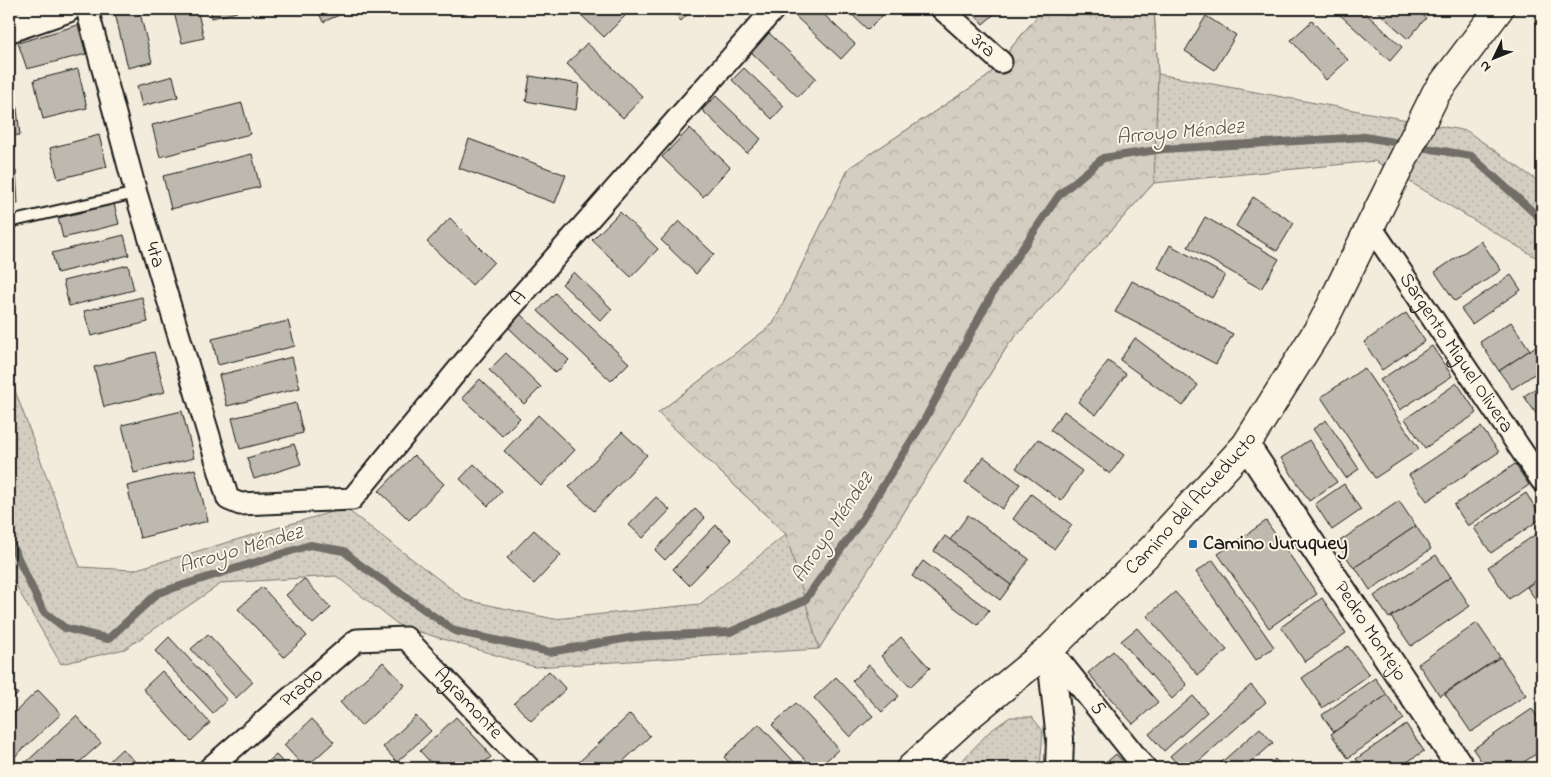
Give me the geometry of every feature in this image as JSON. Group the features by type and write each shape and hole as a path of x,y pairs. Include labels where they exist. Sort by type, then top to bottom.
{"main road":[{"name":"Camino del Acueducto","path":"911,768 965,719 1050,649 1156,545 1246,445 1323,322 1436,93 1499,9"}],"street":[{"path":"9,28 67,9"},
{"name":"4ta","path":"87,9 136,193 228,499"},
{"name":"A","path":"228,499 240,504 352,499 485,337 774,9"},
{"name":"3ra","path":"942,9 1001,62"},
{"name":"Sargento Miguel Olivera","path":"1371,227 1542,480"},
{"name":"Pedro Montejo","path":"1246,445 1461,768"},
{"name":"Prado","path":"210,768 357,640 406,638"},
{"name":"Agramonte","path":"406,638 529,768"},
{"path":"1050,649 1060,739 1059,768"},
{"name":"5","path":"1050,649 1145,768"}],"lane":[{"path":"9,222 136,193"}],"green space":[{"path":"1043,9 1154,9 1158,74 1467,131 1542,184 1542,261 1375,161 1154,183 1008,345 819,649 535,667 400,626 336,576 222,583 125,649 61,664 9,574 9,374 80,567 133,570 345,508 466,600 554,619 700,604 786,534 658,413 773,324 849,168 987,77"},
{"path":"1043,9 1154,9 1158,73 1154,183 1008,345 819,649 786,534 658,413 773,324 849,168 987,77"},
{"path":"1010,717 1032,717 1043,731 1040,768 955,768 989,732"}],"building":[{"path":"114,9 139,9 152,62 128,68"},
{"path":"173,9 197,9 204,38 182,43"},
{"path":"210,9 236,9 237,12 212,18"},
{"path":"317,9 353,9 323,22"},
{"path":"581,9 617,9 625,16 604,37 578,12"},
{"path":"669,9 693,9 681,21"},
{"path":"794,9 818,9 855,44 841,59 791,12"},
{"path":"846,9 889,9 868,30"},
{"path":"969,9 1000,9 983,24"},
{"path":"1340,9 1361,9 1402,47 1390,61 1337,12"},
{"path":"1375,9 1416,9 1426,18 1408,39"},
{"path":"1206,16 1236,35 1215,70 1185,51"},
{"path":"1312,21 1348,60 1326,80 1291,40"},
{"path":"78,25 86,54 27,69 18,43"},
{"path":"768,32 816,78 798,97 750,51"},
{"path":"587,43 643,97 623,118 567,64"},
{"path":"744,68 784,106 772,119 732,80"},
{"path":"78,69 87,108 43,119 34,80"},
{"path":"9,73 13,73 20,135 9,136"},
{"path":"173,76 178,97 142,106 137,86"},
{"path":"530,76 579,84 576,110 526,101"},
{"path":"716,96 761,139 747,153 702,110"},
{"path":"242,103 250,134 160,157 152,125"},
{"path":"690,128 730,167 703,197 662,157"},
{"path":"99,135 107,167 58,179 50,148"},
{"path":"469,139 566,175 555,203 459,168"},
{"path":"252,154 260,187 171,209 163,176"},
{"path":"16,171 18,204 9,204 9,172"},
{"path":"1253,197 1294,223 1277,251 1236,226"},
{"path":"114,204 119,224 63,238 58,218"},
{"path":"620,212 658,249 631,277 592,240"},
{"path":"1205,217 1279,259 1261,289 1188,247"},
{"path":"450,218 494,262 472,285 427,242"},
{"path":"679,221 714,254 696,274 661,240"},
{"path":"124,235 129,255 57,273 52,253"},
{"path":"1481,241 1501,270 1455,301 1435,272"},
{"path":"1170,245 1225,275 1212,298 1158,268"},
{"path":"9,253 13,254 9,310"},
{"path":"128,265 134,290 69,306 63,281"},
{"path":"574,272 612,309 601,321 562,284"},
{"path":"1511,275 1521,290 1472,324 1461,309"},
{"path":"1132,281 1233,334 1216,364 1115,312"},
{"path":"555,293 629,363 611,381 538,311"},
{"path":"142,297 148,322 91,336 84,311"},
{"path":"1406,313 1425,341 1382,370 1364,342"},
{"path":"520,314 569,360 556,373 508,327"},
{"path":"288,321 295,346 218,365 212,339"},
{"path":"1511,322 1530,350 1499,371 1480,342"},
{"path":"1135,338 1198,385 1183,406 1120,360"},
{"path":"1542,342 1542,369 1512,389 1499,371"},
{"path":"1432,346 1452,376 1400,410 1380,380"},
{"path":"154,352 165,392 104,407 94,367"},
{"path":"506,353 541,387 524,404 489,370"},
{"path":"292,357 300,388 227,406 219,375"},
{"path":"1108,361 1126,374 1096,415 1078,402"},
{"path":"1364,368 1419,449 1375,478 1321,397"},
{"path":"480,379 520,418 502,436 462,398"},
{"path":"1457,383 1477,413 1425,448 1405,419"},
{"path":"1542,384 1542,422 1524,396"},
{"path":"296,403 303,433 240,449 232,418"},
{"path":"182,411 194,458 134,473 122,425"},
{"path":"1064,411 1124,455 1110,474 1050,430"},
{"path":"538,415 575,450 541,486 504,451"},
{"path":"1326,420 1359,469 1346,478 1313,429"},
{"path":"1481,427 1499,452 1427,501 1409,475"},
{"path":"622,432 647,455 594,511 569,487"},
{"path":"1038,439 1082,471 1061,501 1016,468"},
{"path":"1309,440 1337,482 1309,501 1281,458"},
{"path":"294,444 301,464 254,479 247,458"},
{"path":"414,455 444,484 409,520 379,491"},
{"path":"984,457 1020,484 1002,509 965,482"},
{"path":"474,464 502,491 488,506 460,479"},
{"path":"1515,464 1529,485 1468,526 1454,505"},
{"path":"195,469 208,521 140,538 127,486"},
{"path":"1344,484 1361,510 1332,530 1315,504"},
{"path":"1526,493 1542,518 1491,553 1474,528"},
{"path":"1031,494 1072,525 1054,549 1013,519"},
{"path":"656,497 670,510 643,538 629,525"},
{"path":"1399,501 1416,526 1354,568 1337,543"},
{"path":"695,509 705,518 665,560 655,550"},
{"path":"968,515 1029,559 1011,585 950,540"},
{"path":"1266,521 1317,594 1269,628 1218,554"},
{"path":"716,525 732,540 689,585 673,569"},
{"path":"1416,526 1431,549 1370,590 1355,567"},
{"path":"534,530 561,555 534,584 507,558"},
{"path":"1542,530 1542,576 1509,599 1488,567"},
{"path":"945,536 1011,585 1000,600 934,551"},
{"path":"1436,555 1451,577 1389,618 1374,596"},
{"path":"1213,560 1274,647 1256,660 1196,572"},
{"path":"923,561 989,610 978,625 912,576"},
{"path":"1542,576 1542,605 1540,606 1527,587"},
{"path":"1451,577 1470,606 1411,646 1391,617"},
{"path":"304,579 331,608 313,624 286,595"},
{"path":"262,587 307,636 284,657 238,609"},
{"path":"1175,592 1227,650 1198,675 1147,616"},
{"path":"1322,598 1346,633 1305,662 1281,627"},
{"path":"1477,623 1500,657 1440,696 1418,664"},
{"path":"1137,628 1187,685 1172,699 1121,641"},
{"path":"208,634 253,682 236,698 191,649"},
{"path":"169,637 227,700 213,713 155,651"},
{"path":"901,637 930,668 910,687 881,656"},
{"path":"1348,646 1369,675 1322,708 1302,678"},
{"path":"1113,651 1158,702 1133,724 1088,673"},
{"path":"1500,657 1526,695 1471,732 1445,694"},
{"path":"383,662 405,685 361,726 340,702"},
{"path":"869,665 899,696 882,712 852,681"},
{"path":"162,671 210,723 191,741 143,689"},
{"path":"549,671 566,689 531,721 514,703"},
{"path":"836,677 873,716 850,737 814,698"},
{"path":"1375,678 1387,695 1334,732 1322,715"},
{"path":"9,684 18,694 9,703"},
{"path":"1251,685 1266,702 1191,768 1181,768 1170,756"},
{"path":"38,690 61,714 9,762 9,718"},
{"path":"1387,695 1404,719 1348,758 1331,734"},
{"path":"1193,696 1207,712 1164,751 1149,734"},
{"path":"796,703 839,749 818,768 813,768 772,725"},
{"path":"1532,709 1542,724 1542,750 1515,768 1486,768 1473,749"},
{"path":"630,714 650,736 616,768 587,768 580,761"},
{"path":"76,716 101,743 73,768 20,768"},
{"path":"416,716 431,731 397,762 383,747"},
{"path":"456,717 487,750 491,757 478,768 428,768 432,764 420,751"},
{"path":"312,719 334,742 305,768 284,745"},
{"path":"759,724 800,768 734,768 724,757"},
{"path":"1406,724 1424,751 1398,768 1363,768 1356,759"},
{"path":"1260,728 1273,743 1245,768 1215,768"},
{"path":"122,749 142,768 102,768"},
{"path":"1116,754 1129,768 1100,768"},
{"path":"276,755 289,768 261,768"},
{"path":"1275,759 1283,768 1265,768"}],"waterway":[{"name":"Arroyo Méndez","path":"9,539 43,611 65,628 108,639 158,593 310,545 344,551 359,564 455,631 550,652 634,637 730,632 805,600 861,521 925,419 994,290 1059,195 1103,158 1164,149 1365,137 1471,156 1542,220"}],"place":[{"name":"Camino Juruquey","path":"1193,544"}]}
